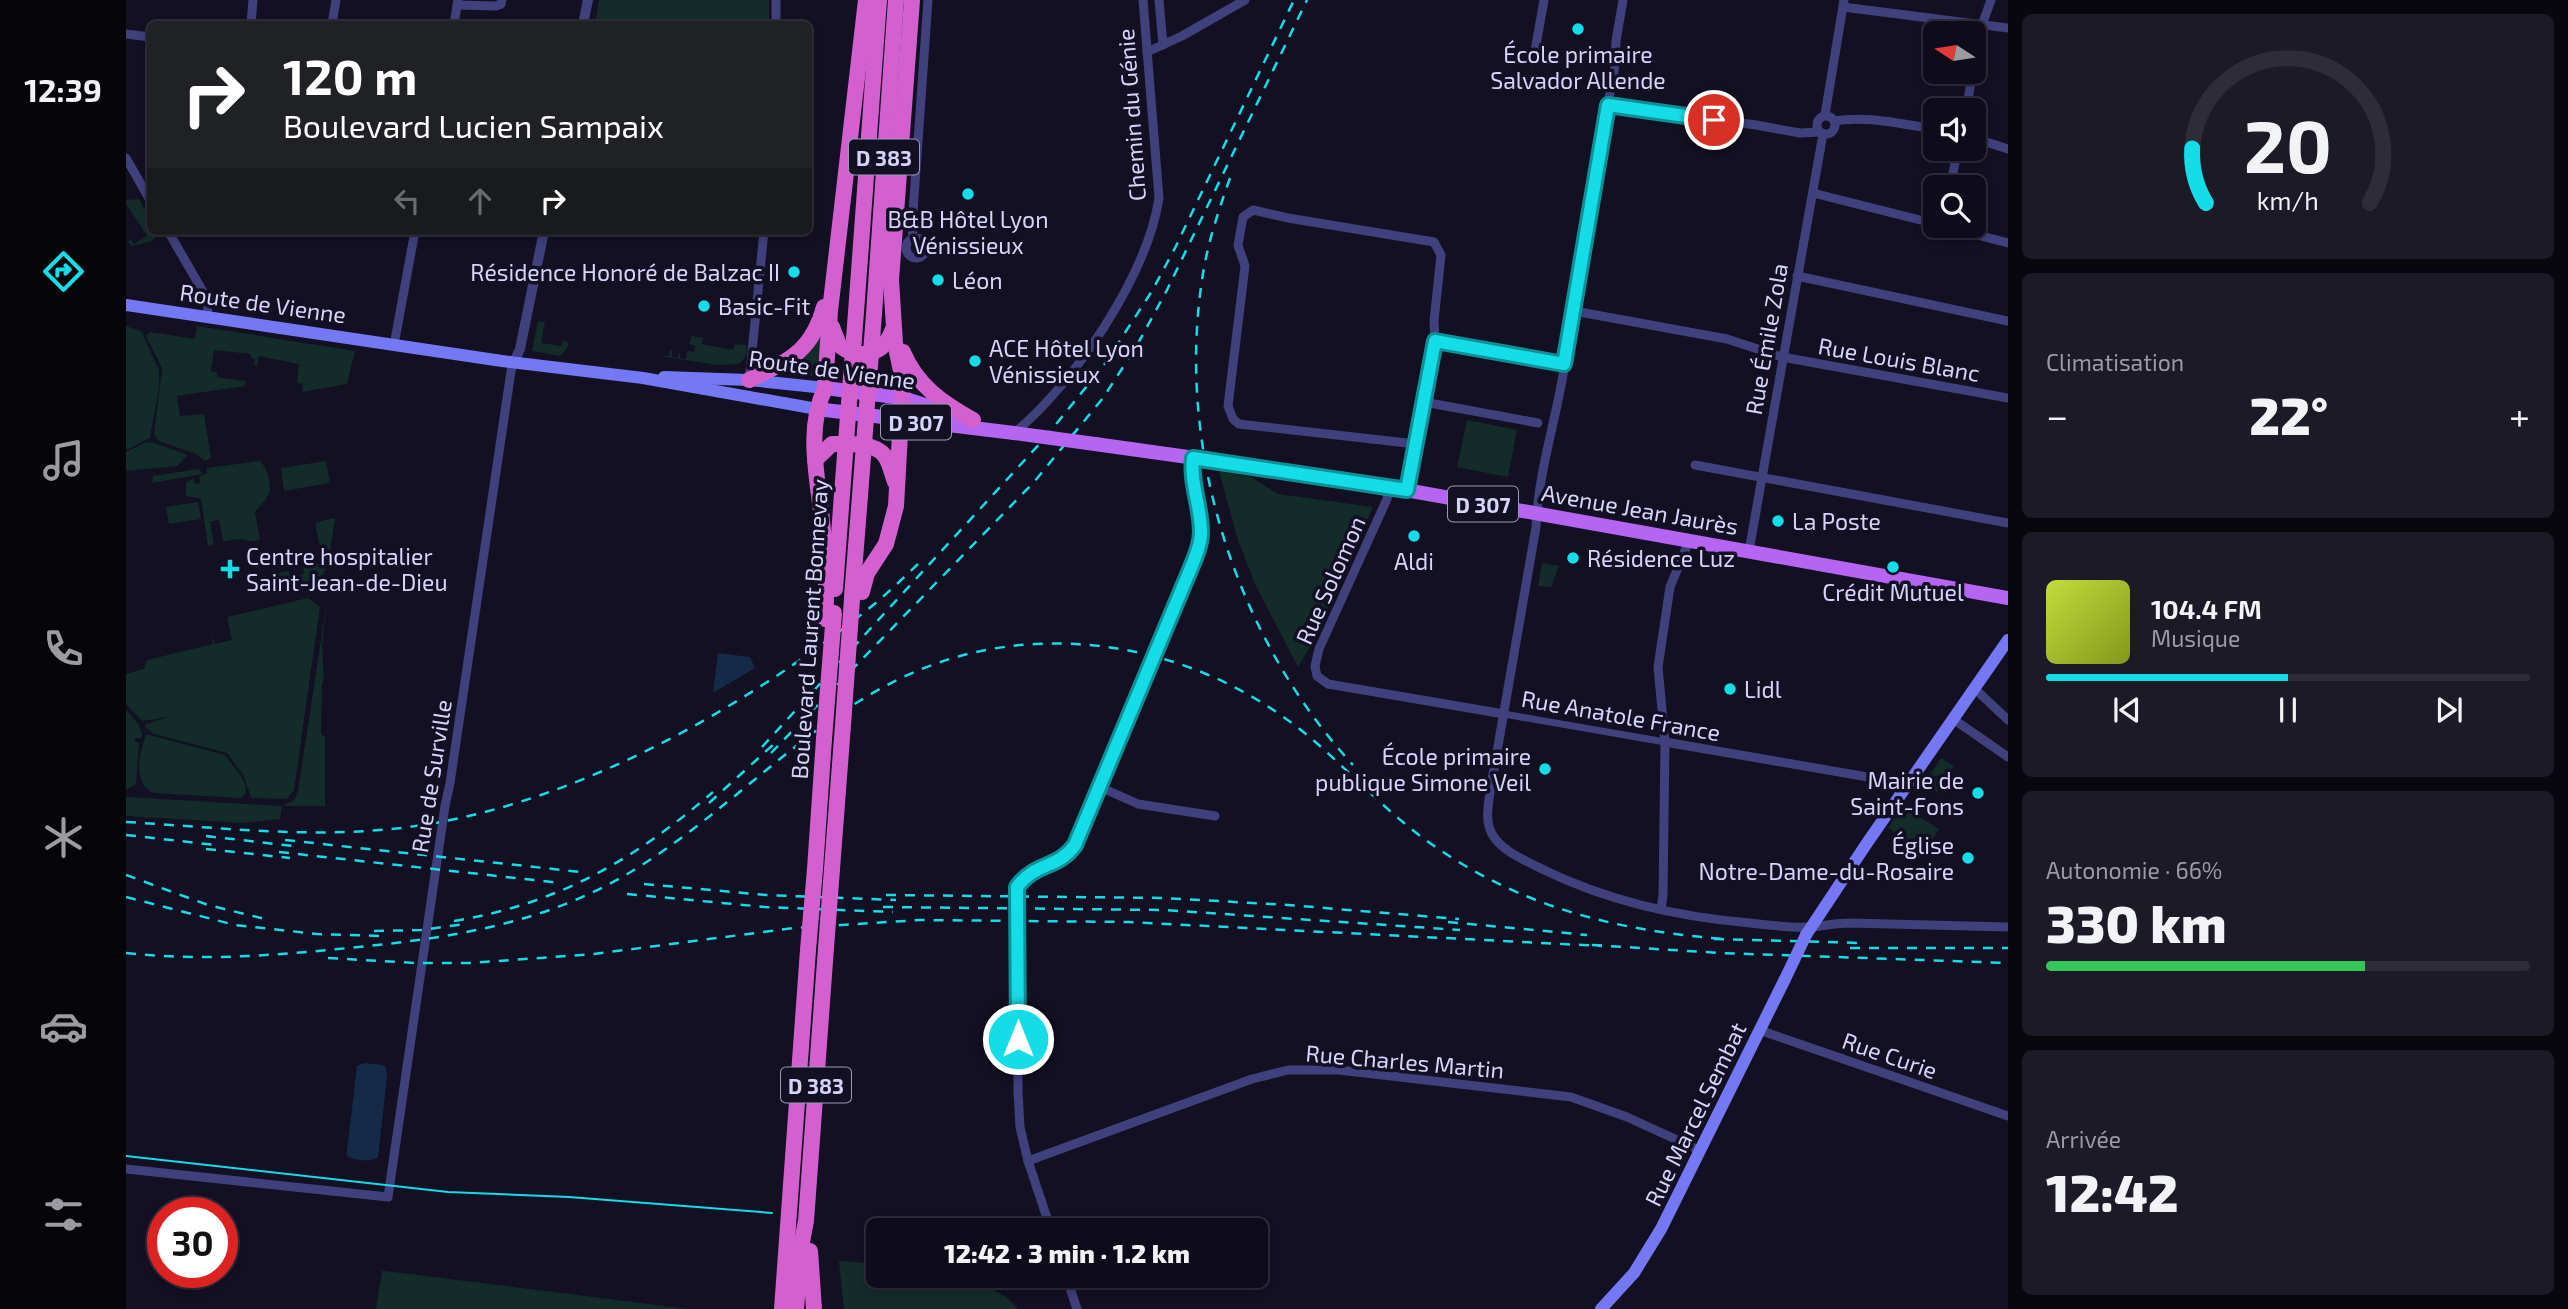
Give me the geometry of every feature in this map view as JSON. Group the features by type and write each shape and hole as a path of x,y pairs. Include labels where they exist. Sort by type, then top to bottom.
{"highway":[{"path":"829,616 814,433 817,409 825,388 830,311 866,0"},
{"name":"Boulevard Laurent Bonnevay","path":"786,1262 815,869 829,616 842,494 879,0"},
{"name":"Boulevard Laurent Bonnevay","path":"806,1221 848,650 857,595 860,496 895,0"},
{"path":"857,595 867,573 886,544 895,513 903,398 891,299 912,0"},
{"path":"748,388 805,348 821,318 835,271"},
{"path":"830,311 836,341 854,354 876,353 885,345 894,327"},
{"path":"894,327 906,361 922,384 944,404 973,420"},
{"path":"815,460 832,444 875,449 887,458 897,488"},
{"path":"806,1221 814,1309"},
{"name":"D 383","path":"796,1309 806,1221"},
{"path":"775,1309 786,1262"},
{"name":"D 383","path":"782,1309 786,1262"}],"main road":[{"name":"Route de Vienne","path":"126,305 514,362 643,378 689,377 748,388 817,409 1014,433"},
{"name":"Route de Vienne","path":"748,388 825,388 903,398 1014,433"},
{"name":"Avenue Jean Jaurès","path":"1014,433 1389,487 2008,598"},
{"name":"Rue Marcel Sembat","path":"1601,1309 1634,1273 1661,1229 1808,931 2008,640"}],"street":[{"path":"251,21 253,0"},
{"path":"332,21 336,0"},
{"path":"455,21 458,2 496,6 501,4 502,0"},
{"path":"584,21 587,0"},
{"path":"776,0 776,21"},
{"path":"891,299 897,268 908,253 907,245 913,238 928,0"},
{"name":"Chemin du Génie","path":"1014,433 1047,402 1110,319 1152,229 1158,198 1143,0"},
{"path":"1159,0 1163,45"},
{"path":"1147,52 1245,0"},
{"path":"1533,62 1544,0"},
{"path":"1623,0 1574,311 1555,419 1546,444 1537,514 1487,814 1489,825 1495,839 1512,853 1576,884 1661,909 1808,931 1828,923 2008,927"},
{"path":"1983,21 1991,0"},
{"path":"1844,4 1956,21"},
{"name":"Rue Émile Zola","path":"1749,551 1813,193 1821,133 1816,124 1825,115 1844,4"},
{"path":"1986,25 2008,28"},
{"path":"126,33 147,36"},
{"path":"1608,105 1800,133 1827,134 1834,130 1834,121"},
{"path":"1825,115 1834,121 1878,121 1923,127"},
{"path":"1986,142 2008,149"},
{"path":"126,158 147,195"},
{"path":"1813,193 1923,221"},
{"path":"1407,490 1416,444 1424,402 1435,341 1434,321 1441,255 1434,242 1253,210 1243,217 1238,245 1245,266 1228,406 1233,419 1239,424 1416,444"},
{"path":"171,235 207,300 207,318"},
{"path":"394,345 414,235"},
{"path":"514,362 520,349 543,235"},
{"path":"748,388 764,235"},
{"path":"1986,237 2008,243"},
{"path":"908,253 917,257 925,251 924,242 913,238"},
{"path":"1797,276 2008,321"},
{"name":"Rue Louis Blanc","path":"1574,311 1727,339 1782,357 2008,398"},
{"path":"1435,341 1564,364"},
{"name":"Rue de Surville","path":"126,1169 388,1197 514,362"},
{"path":"1424,402 1538,423"},
{"path":"1047,1218 1020,1127 1017,887 1033,870 1066,858 1075,845 1157,651 1200,544 1201,532 1193,475 1194,458"},
{"path":"1695,465 2008,523"},
{"name":"Rue Solomon","path":"1328,684 1320,680 1315,671 1319,649 1387,499 1389,487"},
{"path":"1661,909 1665,742 1658,667 1670,587 1689,541"},
{"name":"Rue Anatole France","path":"1328,684 1908,784"},
{"path":"1975,689 2008,720"},
{"path":"1953,719 2008,757"},
{"path":"1100,787 1138,804 1215,816"},
{"name":"Rue Curie","path":"1759,1030 2008,1116"},
{"name":"Rue Charles Martin","path":"1028,1161 1252,1079 1288,1070 1352,1072 1571,1097 1628,1117 1699,1150"},
{"path":"1070,1288 1077,1309"}],"green space":[{"path":"599,0 769,0 769,21 596,21"},
{"path":"139,199 147,214 147,235 158,235 152,241 132,246 127,242 131,240 134,244 147,236 126,200"},
{"path":"538,321 545,322 541,343 561,346 564,340 568,343 561,356 532,351"},
{"path":"126,326 141,331 159,370 159,387 150,438 126,450"},
{"path":"197,326 355,351 347,384 302,392 303,384 297,383 299,364 259,356 257,366 254,365 255,359 251,358 251,354 214,350 211,371 218,373 217,377 245,381 245,386 177,396 180,416 204,414 211,458 205,461 196,454 159,441 154,434 162,368 146,336 150,332 195,339"},
{"path":"823,327 826,362 835,379 779,372"},
{"path":"692,336 703,338 702,344 733,350 735,344 747,345 745,357 739,364 717,365 659,356 669,356 670,350 672,357 678,358 680,352 680,358 686,359 687,351 694,352 695,346 689,344"},
{"path":"1467,420 1517,430 1508,477 1457,467"},
{"path":"147,442 188,455 177,466 126,471 126,452"},
{"path":"259,461 270,484 268,496 255,512 260,540 223,541 219,520 210,522 214,545 208,546 201,499 186,496 186,483 194,478 195,484 200,483 199,477 207,473 207,468"},
{"path":"326,461 330,483 284,491 281,468"},
{"path":"199,469 203,474 152,483 153,476"},
{"path":"1219,471 1251,477 1278,494 1373,507 1311,646 1298,667 1255,584 1237,537"},
{"path":"198,502 201,519 169,524 166,507"},
{"path":"333,518 328,563 321,552 315,523"},
{"path":"325,562 325,571 316,582 274,592 270,575 288,571 291,578 304,574 303,567"},
{"path":"1542,563 1559,566 1551,587 1538,586"},
{"path":"328,594 322,644 324,680 321,734 325,737 325,806 282,806 294,800 298,791"},
{"path":"308,598 320,607 294,790 287,799 251,798 244,776 227,753 154,734 145,727 146,724 169,717 142,721 126,704 126,674 144,669 147,660 213,644 212,635 215,644 232,640 227,617"},
{"path":"126,710 139,725 142,735 141,738 135,738 135,742 139,743 136,784 126,790"},
{"path":"146,734 225,755 243,779 245,795 240,798 154,793 147,789 142,783 139,767"},
{"path":"1941,758 1954,766 1951,772 1927,779"},
{"path":"1949,774 1937,792 1924,783 1925,781"},
{"path":"126,797 282,806 280,819 243,823 126,816"},
{"path":"1902,806 1939,829 1925,852 1888,828"},
{"path":"839,1261 866,1263 866,1288 990,1288 1006,1297 1018,1309 844,1309"},
{"path":"382,1271 386,1271 688,1309 376,1309"}],"water":[{"path":"718,653 750,657 755,668 713,693"},
{"path":"364,1063 383,1065 387,1077 378,1157 358,1160 347,1156 347,1151 357,1066"}],"tram line":[{"path":"126,1156 448,1192 569,1197 772,1213"}],"railway":[{"path":"762,747 1044,439 1104,365 1152,291 1175,248 1294,0"},
{"path":"771,753 1034,482 1103,398 1136,347 1167,290 1307,0"},
{"path":"1230,178 1204,267 1196,345 1198,410 1208,475 1224,539 1247,601 1277,660 1312,715 1353,765"},
{"path":"126,822 258,831 358,831 391,829 454,819 518,803 581,780 703,721 816,649 874,605 918,564"},
{"path":"126,953 206,957 311,952 377,945 491,927 564,905 634,870 684,836 820,728 866,697 917,671 973,653 1036,644 1114,648 1188,667 1223,682 1289,721 1408,826 1440,850 1507,888 1576,914 1612,923 1724,939"},
{"path":"709,803 774,744"},
{"path":"454,921 527,903 593,876 654,838 713,792"},
{"path":"126,835 216,845"},
{"path":"206,836 293,846"},
{"path":"285,840 581,872"},
{"path":"206,849 290,858"},
{"path":"279,852 561,883"},
{"path":"126,875 208,905 269,920"},
{"path":"644,884 766,895 896,900"},
{"path":"627,894 765,907 893,912"},
{"path":"886,895 1164,898 1459,919"},
{"path":"126,897 235,925 317,934 383,936"},
{"path":"883,907 1164,910 1460,930"},
{"path":"328,958 470,963 594,954 794,928 920,920 1128,922 1602,946"},
{"path":"1448,922 1587,935"},
{"path":"374,931 421,930 465,924"},
{"path":"1714,939 1861,943"},
{"path":"1592,945 1721,953 2008,963"},
{"path":"1850,948 2008,948"}],"place":[{"name":"École primaire Salvador Allende","path":"1578,29"},
{"name":"B&B Hôtel Lyon Vénissieux","path":"968,194"},
{"name":"Résidence Honoré de Balzac II","path":"794,272"},
{"name":"Léon","path":"938,280"},
{"name":"Basic-Fit","path":"704,306"},
{"name":"ACE Hôtel Lyon Vénissieux","path":"975,361"},
{"name":"La Poste","path":"1778,521"},
{"name":"Aldi","path":"1414,536"},
{"name":"Résidence Luz","path":"1573,558"},
{"name":"Crédit Mutuel","path":"1893,567"},
{"name":"Centre hospitalier Saint-Jean-de-Dieu","path":"230,569"},
{"name":"Lidl","path":"1730,689"},
{"name":"École primaire publique Simone Veil","path":"1545,769"},
{"name":"Mairie de Saint-Fons","path":"1978,793"},
{"name":"Église Notre-Dame-du-Rosaire","path":"1968,858"}],"route":[{"path":"1018,1039 1017,887 1033,870 1066,858 1075,845 1198,552 1201,532 1193,458 1407,490 1435,341 1564,364 1608,105 1714,120"}]}
